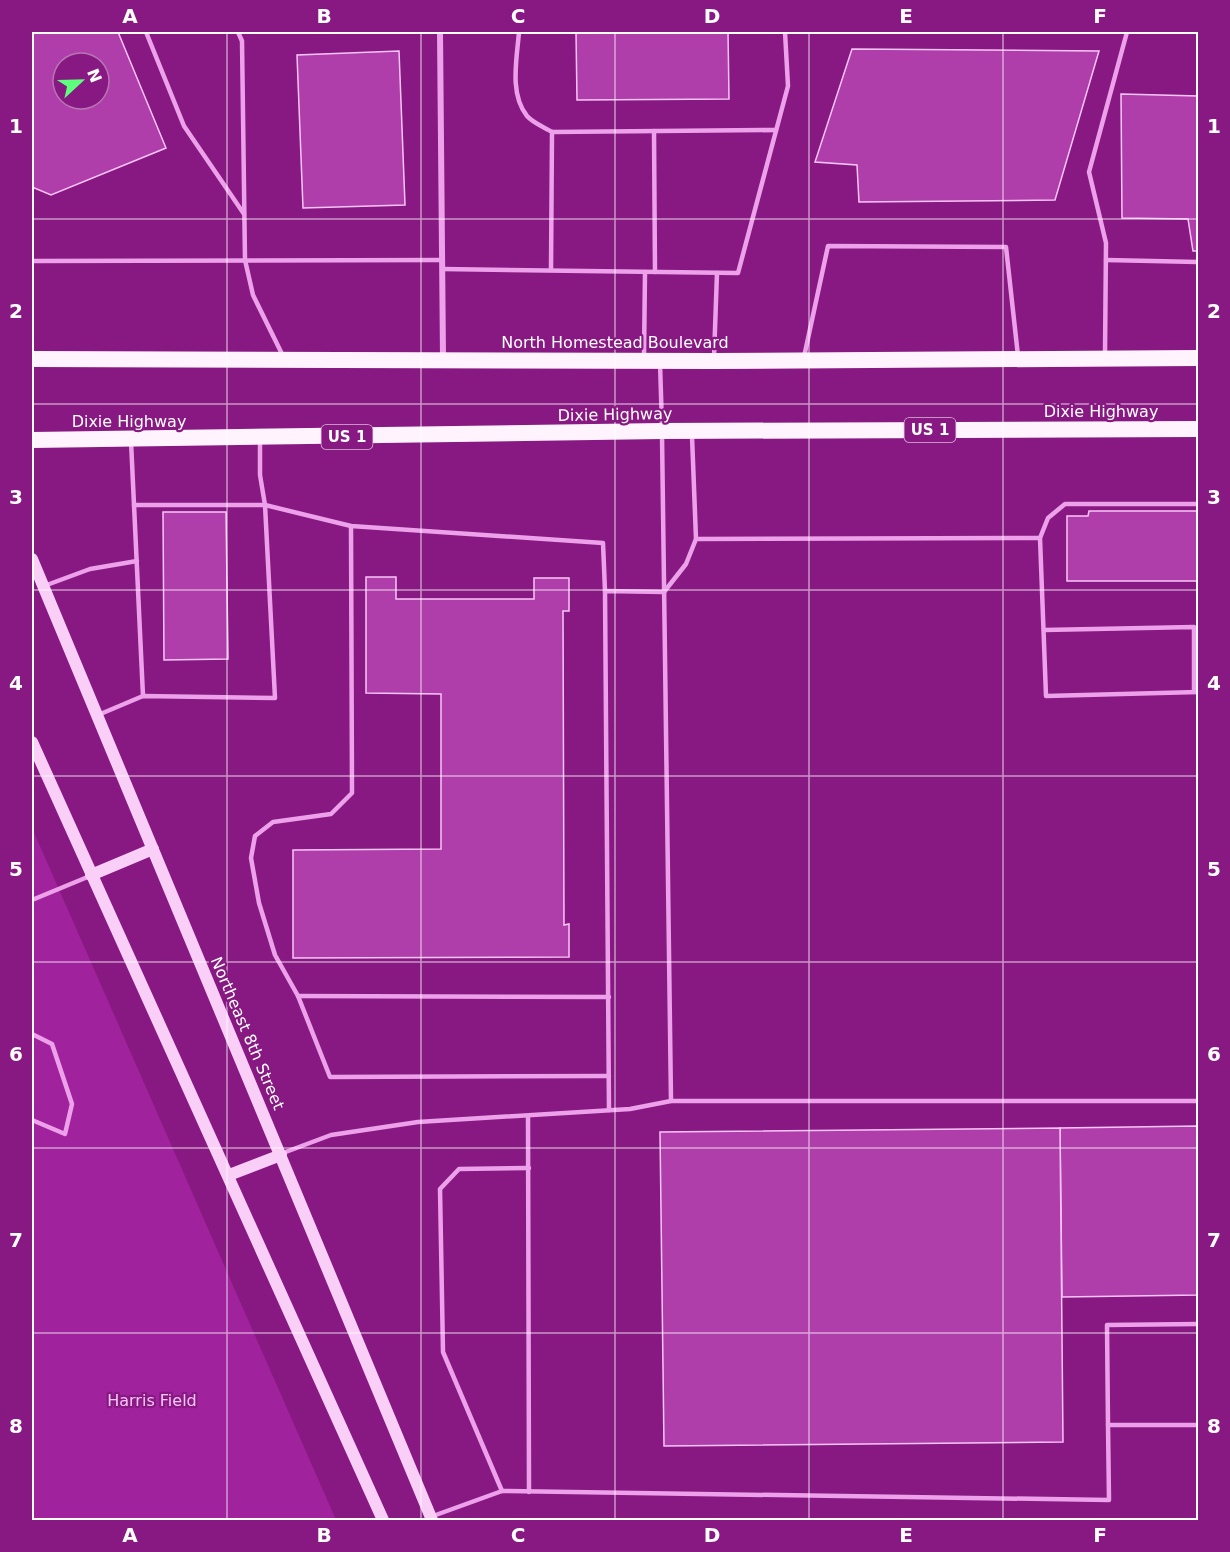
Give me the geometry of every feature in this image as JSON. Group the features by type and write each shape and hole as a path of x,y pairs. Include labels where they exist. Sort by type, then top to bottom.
{"highway":[{"name":"North Homestead Boulevard","path":"32,359 714,361 1198,358"},
{"name":"Dixie Highway","path":"32,440 662,431 1198,429"}],"main road":[{"name":"Northeast 8th Street","path":"32,559 280,1155 428,1519"},
{"path":"32,742 383,1521"},
{"path":"91,875 153,849"},
{"path":"229,1175 280,1155"}],"street":[{"path":"440,32 443,359"}],"lane":[{"path":"146,32 184,126 244,214"},
{"path":"238,32 242,41 245,260 253,296 284,358"},
{"path":"519,32 516,84 518,100 528,117 552,132 777,130"},
{"path":"442,268 738,273 789,86 785,32"},
{"path":"1104,359 1106,243 1089,172 1127,32"},
{"path":"654,131 655,272"},
{"path":"551,270 552,132"},
{"path":"803,360 828,246 1006,247 1018,359"},
{"path":"32,261 442,260"},
{"path":"1106,260 1198,262"},
{"path":"645,272 652,360 662,431 671,1101"},
{"path":"714,361 717,273"},
{"path":"664,592 686,564 696,538 692,431"},
{"path":"98,715 142,696 275,698 265,505 260,475 260,438"},
{"path":"131,439 142,696"},
{"path":"1044,630 1196,627 1196,692 1046,696 1040,538 1048,518 1065,504 1198,504"},
{"path":"134,505 265,505 351,526 603,543 609,1110"},
{"path":"351,526 351,794 331,814 273,822 255,836 251,858 259,903 275,955 298,996 330,1077 609,1076"},
{"path":"696,538 1040,538"},
{"path":"43,586 90,569 137,561"},
{"path":"605,591 664,592"},
{"path":"32,900 91,875"},
{"path":"298,996 609,997"},
{"path":"32,1034 52,1044 72,1104 65,1134 32,1120"},
{"path":"280,1155 331,1135 418,1122 609,1110 671,1101 1198,1101"},
{"path":"528,1116 529,1492"},
{"path":"502,1491 443,1352 440,1189 459,1169 529,1168"},
{"path":"428,1519 502,1491 1109,1500 1107,1325 1198,1324"},
{"path":"1108,1425 1198,1425"}],"green space":[{"name":"Harris Field","path":"32,828 336,1520 32,1520"}],"building":[{"path":"32,32 118,32 166,148 51,195 32,187"},
{"path":"576,32 728,32 729,99 577,100"},
{"path":"852,49 1099,51 1055,200 859,202 857,165 815,162"},
{"path":"399,51 405,205 303,208 297,55"},
{"path":"1121,94 1198,96 1198,251 1193,251 1188,219 1122,218"},
{"path":"1089,511 1198,511 1197,581 1067,581 1067,516 1088,516"},
{"path":"163,512 226,512 228,659 164,660"},
{"path":"366,577 396,577 396,599 534,599 534,578 569,578 569,611 563,611 564,925 569,924 569,957 293,958 293,850 441,849 441,694 366,693"},
{"path":"1198,1126 1198,1295 1062,1297 1060,1128"},
{"path":"1060,1128 1063,1442 664,1446 660,1132"}]}
